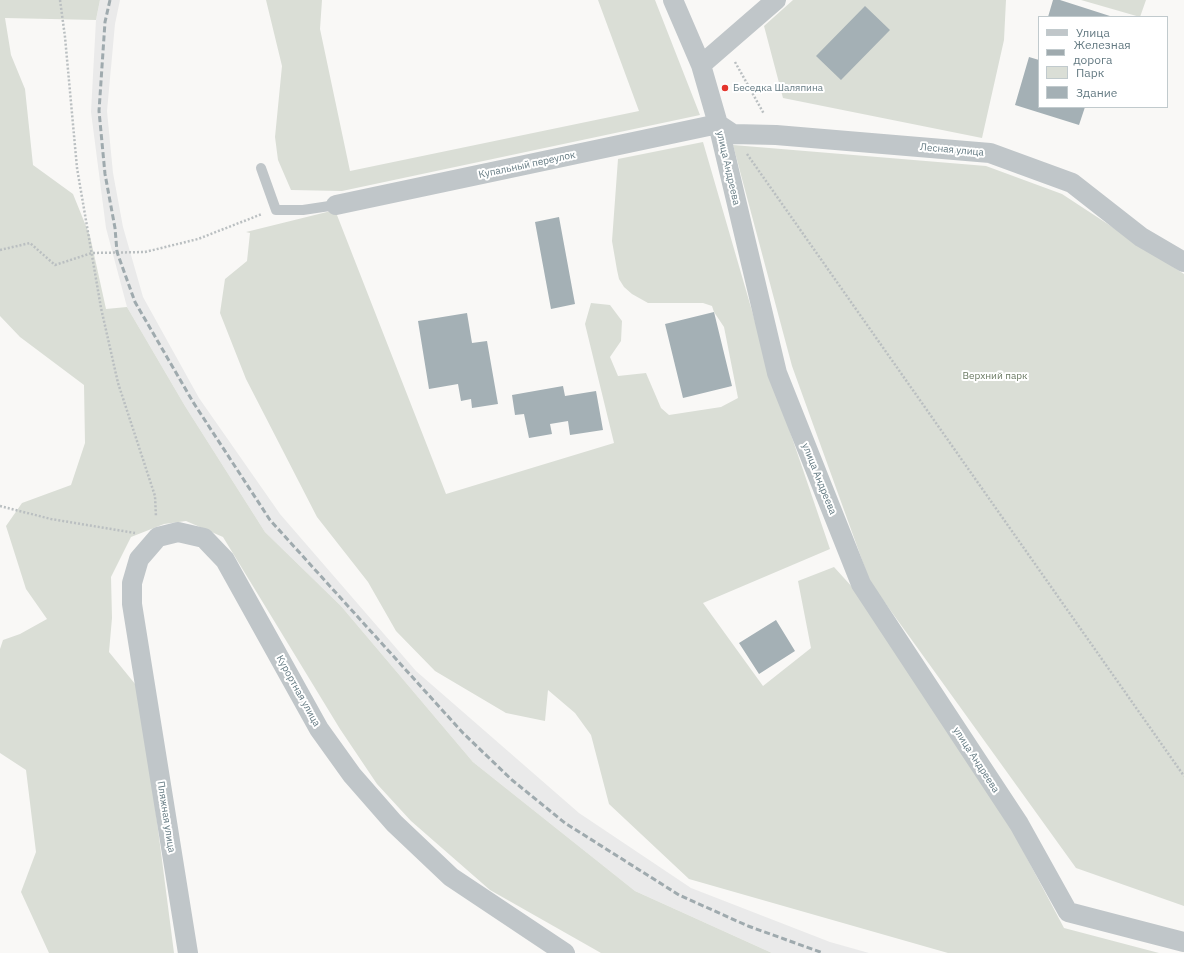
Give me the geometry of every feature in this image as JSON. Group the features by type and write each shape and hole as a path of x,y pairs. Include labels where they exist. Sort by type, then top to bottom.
{"street":[{"name":"улица Андреева","path":"673,0 726,129 777,373 861,584 1019,824 1068,912 1184,942"},
{"path":"701,66 776,0"},
{"name":"Лесная улица","path":"726,129 776,135 990,153 1072,183 1141,237 1184,262"},
{"name":"Купальный переулок","path":"336,205 726,129"},
{"name":"Курортная улица","path":"158,537 178,532 204,538 225,560 319,729 357,781 394,823 451,877 565,953"},
{"name":"Пляжная улица","path":"158,537 139,559 132,584 132,604 188,953"}],"lane":[{"path":"261,168 276,210 303,210 336,205"}],"path":[{"path":"0,506 51,519 158,537 155,496 118,383 101,308 77,168 65,37 60,0"},
{"path":"725,44 776,135"},
{"path":"726,129 1184,776"},
{"path":"0,250 30,243 56,265 92,253 145,252 198,239 255,216 276,210"}],"shaded area":[{"path":"100,0 120,0 115,24 107,111 113,173 123,227 143,297 199,398 280,514 416,671 579,813 691,888 830,942 869,953 772,953 635,891 473,762 341,606 265,532 185,406 127,307 106,228 91,112 96,20"}],"green space":[{"path":"0,0 100,0 96,20 5,18 11,55 25,89 33,165 73,194 90,236 106,309 127,307 185,406 265,532 341,606 473,762 635,891 772,953 601,953 490,890 411,821 377,784 340,729 223,537 186,521 164,524 131,537 111,577 112,618 109,652 140,690 174,953 49,953 21,892 36,852 26,770 0,753 0,649 3,640 20,634 47,619 26,589 6,526 22,503 71,485 85,443 84,385 20,337 0,316"},
{"path":"266,0 322,0 320,29 350,171 639,111 598,0 655,0 700,115 342,191 291,190 278,160 275,137 282,66"},
{"path":"793,0 1006,0 1004,40 982,138 783,98 764,26"},
{"path":"1081,0 1146,0 1140,16"},
{"path":"703,142 770,373 830,549 703,603 763,686 811,648 798,581 834,567 854,589 1011,828 1064,928 1159,953 948,953 689,879 609,804 591,735 575,713 548,690 545,721 506,713 435,671 396,631 368,582 317,517 246,379 220,313 225,279 247,261 250,233 246,232 335,210 446,494 614,443 585,324 591,303 610,305 622,321 621,341 610,357 618,376 646,373 661,408 669,415 721,407 738,398 724,327 714,312 712,306 703,303 648,303 632,294 624,287 619,279 612,241 618,159"},
{"name":"Верхний парк","path":"733,145 986,166 1062,194 1184,274 1184,906 1076,868 870,582 792,366"}],"building":[{"path":"1053,0 1060,0 1110,16 1048,16"},
{"path":"865,6 890,30 841,80 816,56"},
{"path":"1029,57 1038,60 1038,108 1085,108 1079,125 1015,105"},
{"path":"559,217 575,304 551,309 535,222"},
{"path":"714,312 732,386 683,398 665,324"},
{"path":"467,313 472,343 487,341 498,404 472,408 471,399 461,401 458,384 429,389 418,321"},
{"path":"563,386 565,396 596,391 603,430 570,435 568,421 550,424 552,434 529,438 524,414 515,415 512,395"},
{"path":"776,620 795,651 759,674 739,643"}],"railway":[{"path":"110,0 105,22 99,111 105,174 115,228 117,252 135,302 193,402 270,520 463,733 512,780 565,823 679,895 748,926 823,953"}],"place":[{"name":"Беседка Шаляпина","path":"725,88"}]}
